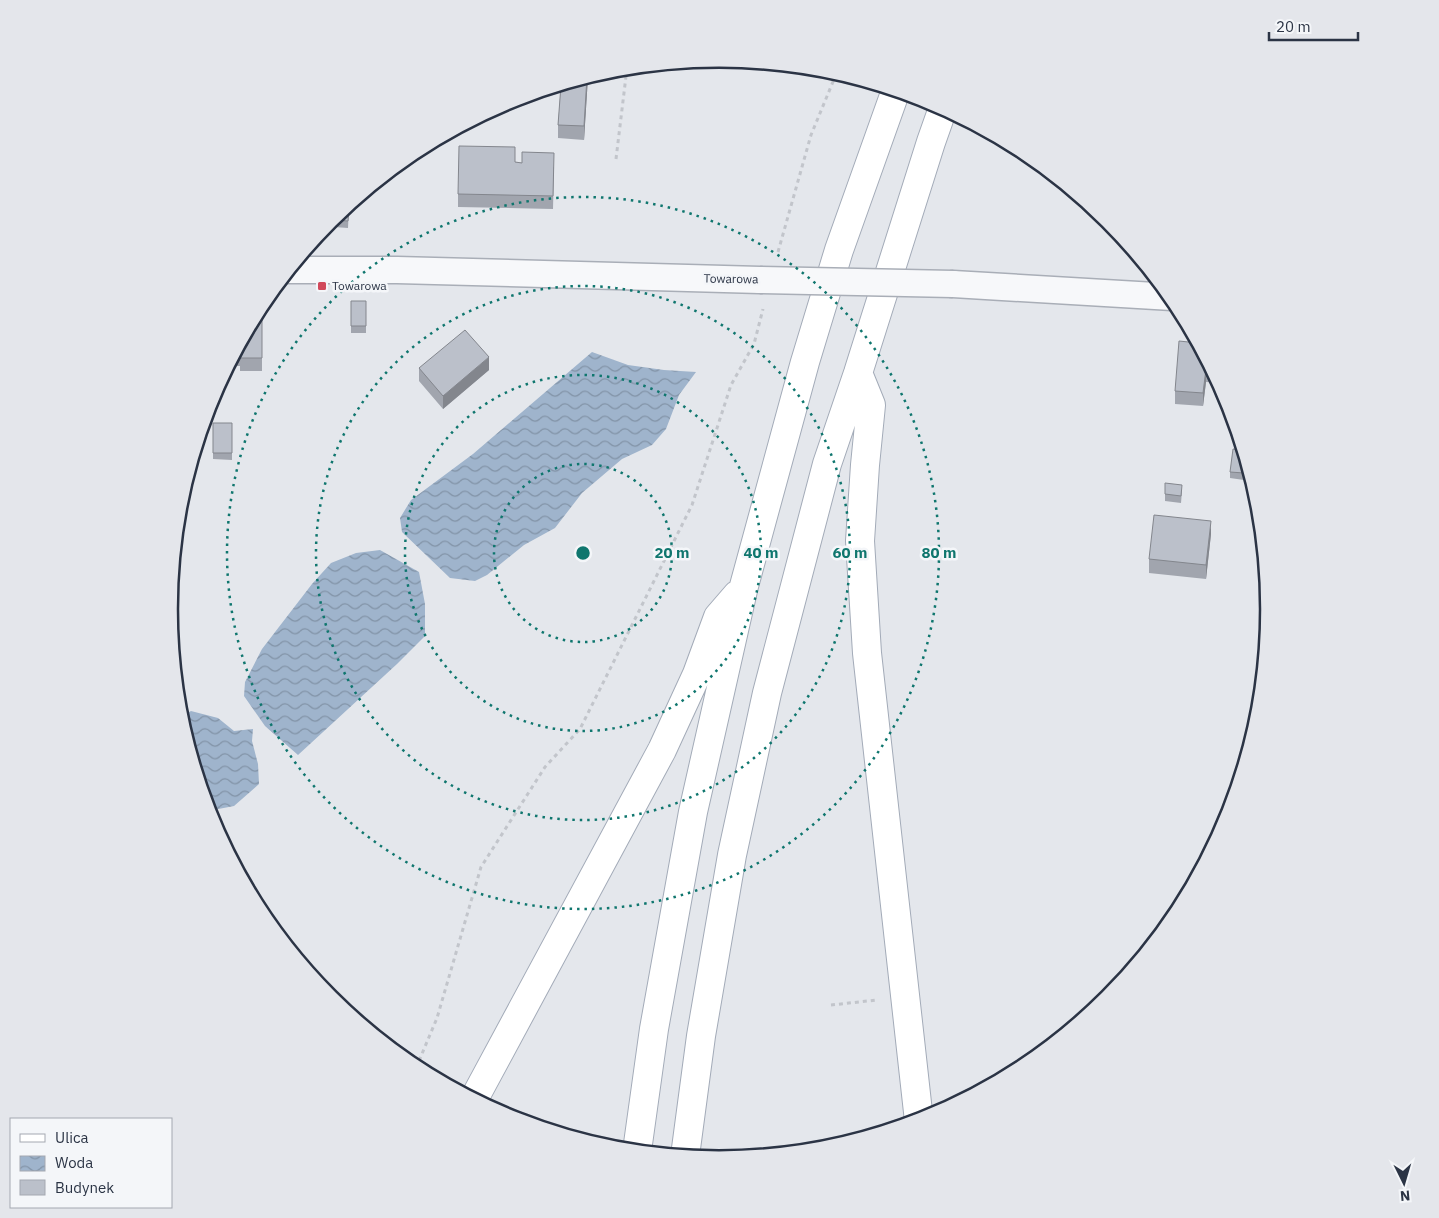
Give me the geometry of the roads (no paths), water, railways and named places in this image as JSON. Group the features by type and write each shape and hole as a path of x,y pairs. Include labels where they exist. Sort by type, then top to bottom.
{"main road":[{"path":"638,1144 654,1029 693,812 744,586 808,352 839,250 894,96"},
{"path":"686,1149 701,1036 732,856 767,693 826,464 858,373 930,142 940,115"},
{"path":"858,373 871,405 860,541 867,653 918,1113"},
{"path":"477,1093 662,750 697,674 718,617 744,586"}],"street":[{"name":"Towarowa","path":"297,270 397,270 953,284 1162,297"}],"water":[{"path":"592,352 628,365 696,372 679,395 666,429 652,445 622,459 582,493 555,528 524,545 487,575 475,581 450,578 402,532 400,518 411,500 473,454"},
{"path":"380,550 419,572 425,604 425,636 298,755 265,726 244,696 245,682 262,649 312,584 331,563 356,553"},
{"path":"191,711 218,718 234,731 253,729 252,741 258,764 259,784 234,806 217,809 196,749 188,713"}],"place":[{"name":"Towarowa","path":"322,286"}]}
